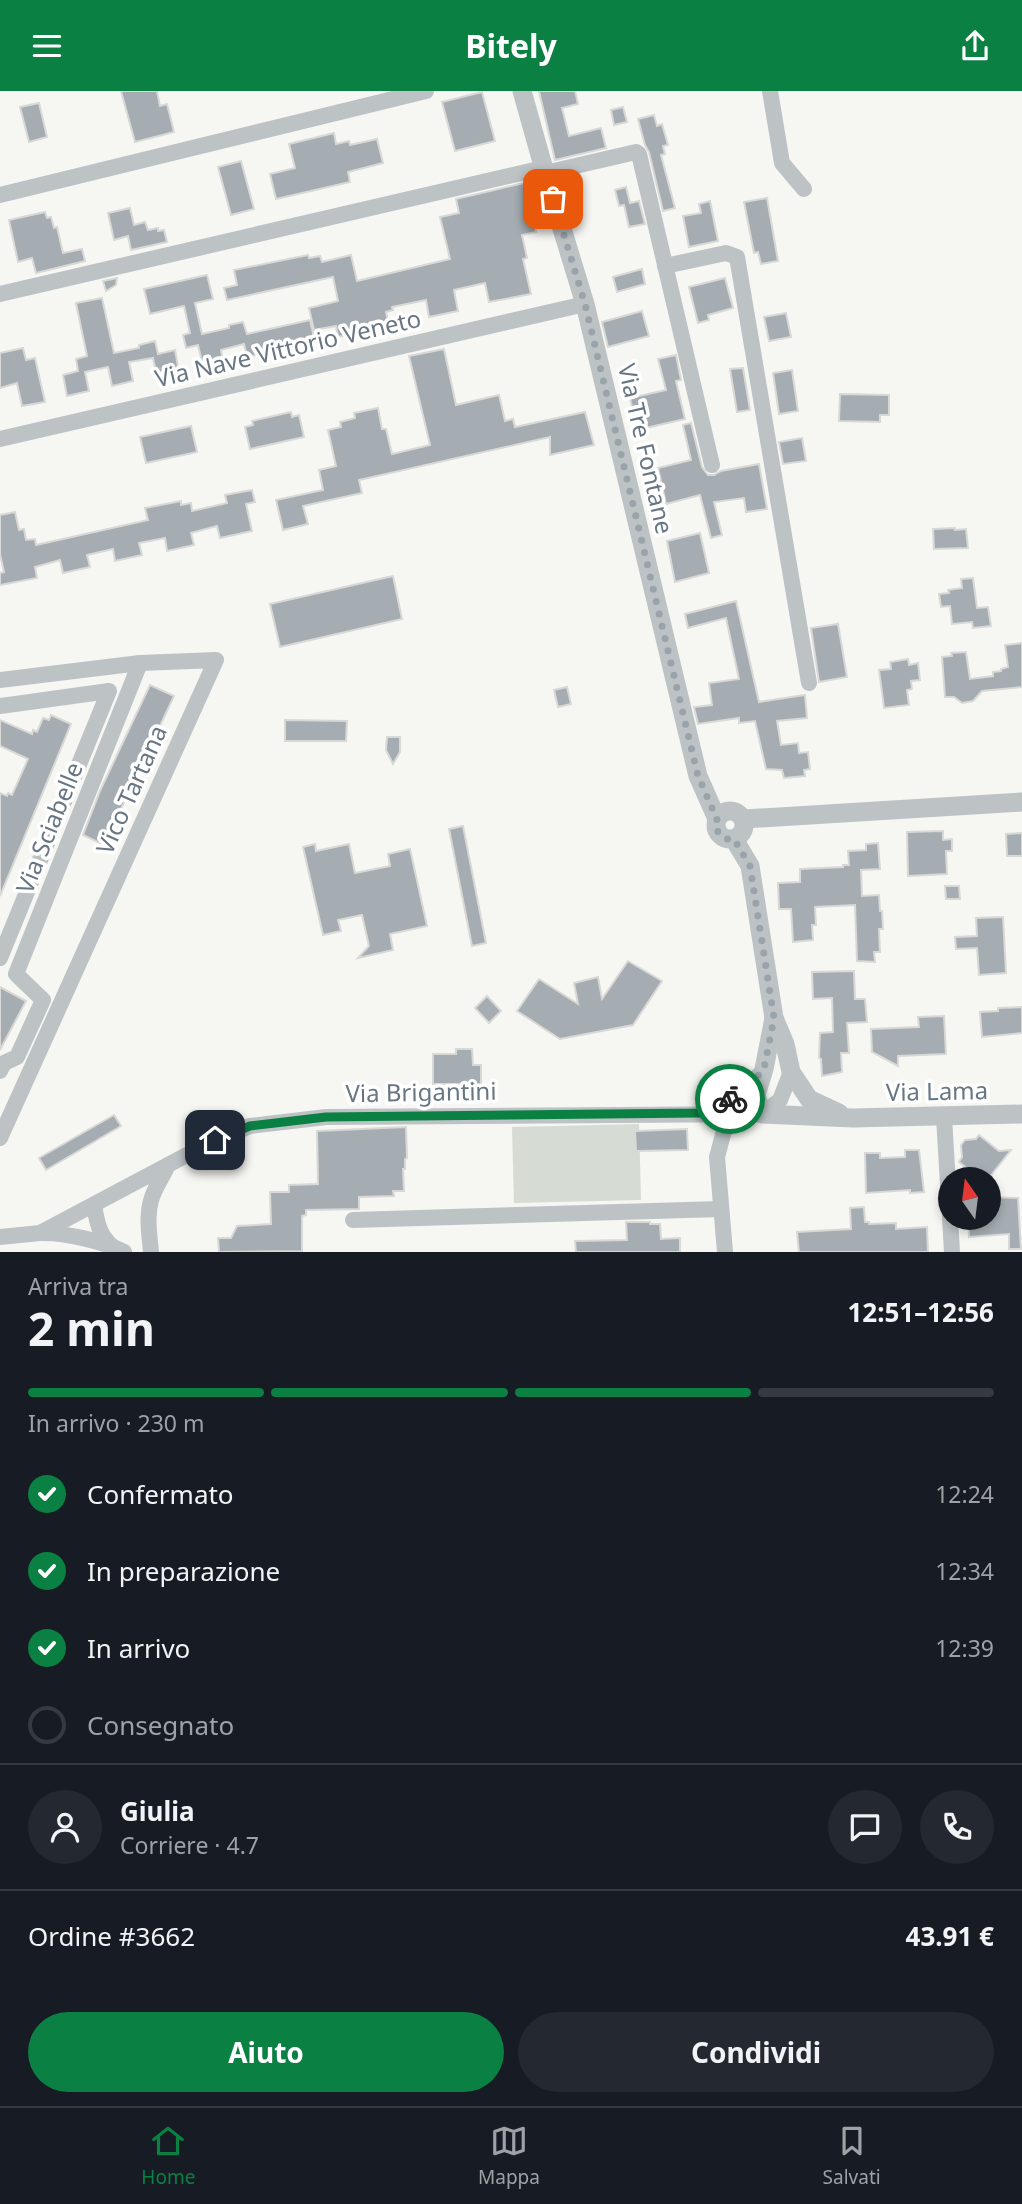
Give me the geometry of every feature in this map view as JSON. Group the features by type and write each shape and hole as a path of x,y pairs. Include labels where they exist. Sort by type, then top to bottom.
{"street":[{"path":"0,195 426,91"},
{"name":"Via Tre Fontane","path":"522,91 585,304 698,776 717,819"},
{"path":"770,91 782,163 804,189"},
{"path":"0,294 636,152 639,154 712,465"},
{"path":"665,266 726,253 737,257 809,683"},
{"name":"Via Nave Vittorio Veneto","path":"0,439 585,304"},
{"name":"Vico Tartana","path":"0,680 140,663 216,660 0,1138"},
{"name":"Via Sciabelle","path":"0,1071 4,1063 17,1057 43,1000 16,974 140,663"},
{"name":"Via Sciabelle","path":"0,706 109,691 0,958"},
{"path":"744,819 1022,802"},
{"path":"732,810 741,814 744,819 743,833 734,839 726,839 716,828 721,813 732,810"},
{"path":"734,839 750,866 774,1018 785,1044 791,1072 809,1099 853,1118"},
{"path":"753,1107 774,1018"},
{"path":"701,1113 736,1096 764,1069"},
{"path":"725,1252 717,1157 724,1131 753,1107 780,1100 791,1072"},
{"name":"Via Brigantini","path":"0,1237 40,1233 215,1140 250,1126 326,1117 701,1113 753,1107"},
{"name":"Via Lama","path":"753,1107 853,1118 1022,1114"},
{"path":"944,1117 952,1252"},
{"path":"150,1252 148,1210 168,1165"},
{"path":"130,1186 148,1210"},
{"path":"94,1205 100,1232 104,1239 119,1249"},
{"path":"353,1220 721,1209"},
{"path":"40,1233 62,1233 119,1249"}],"shaded area":[{"path":"639,1124 641,1200 514,1203 512,1127"}],"building":[{"path":"121,91 157,91 160,106 167,104 174,132 135,142"},
{"path":"539,91 575,91 578,104 562,108 569,136 601,128 606,148 555,160"},
{"path":"482,92 495,141 455,151 442,102"},
{"path":"39,103 47,137 29,142 20,107"},
{"path":"623,107 627,122 614,125 611,110"},
{"path":"654,115 657,126 662,124 668,145 663,146 665,154 661,155 675,208 663,211 638,119"},
{"path":"334,133 336,144 349,141 350,145 377,139 383,163 348,172 350,182 276,199 270,174 295,168 289,144"},
{"path":"241,161 254,209 231,215 218,167"},
{"path":"524,183 536,232 522,235 527,258 523,259 531,294 489,302 485,283 454,290 458,311 429,317 426,300 392,307 393,310 386,312 389,326 338,337 336,326 314,330 309,308 338,301 333,277 227,300 224,288 237,285 234,270 308,255 309,258 320,256 322,262 351,255 357,281 450,259 440,217 459,213 456,199"},
{"path":"626,187 630,203 639,201 645,224 629,227 624,205 619,206 615,190"},
{"path":"767,198 778,261 761,264 758,252 754,253 744,202"},
{"path":"710,201 718,241 689,247 683,216 701,213 699,204"},
{"path":"130,208 134,225 145,222 148,230 164,230 167,242 131,250 128,236 114,240 108,213"},
{"path":"45,212 47,218 51,217 54,228 57,227 63,253 82,249 85,261 36,273 32,258 18,262 9,220"},
{"path":"642,269 645,284 617,292 613,277"},
{"path":"207,275 213,299 195,303 202,334 243,322 247,334 310,320 315,342 247,357 244,344 221,350 223,361 203,366 198,345 186,348 183,335 190,333 184,306 150,314 144,289"},
{"path":"117,278 116,285 106,291 103,281"},
{"path":"725,278 733,308 708,315 709,320 698,323 689,287"},
{"path":"102,298 114,353 139,348 139,345 155,341 158,354 175,350 179,372 157,377 153,358 129,362 133,381 112,386 108,367 85,372 89,391 67,396 63,375 78,371 76,359 87,356 76,303"},
{"path":"642,311 649,336 608,347 602,322"},
{"path":"786,313 791,337 769,341 764,317"},
{"path":"23,348 26,360 35,358 45,402 22,406 17,383 0,388 0,353"},
{"path":"444,349 456,405 499,395 505,421 513,419 515,427 585,412 594,445 550,455 550,437 359,480 362,493 303,506 308,524 283,530 276,500 323,490 319,470 336,466 328,430 341,427 340,422 355,418 354,413 378,408 382,429 386,429 392,454 430,445 409,356"},
{"path":"676,355 681,380 676,381 685,419 637,430 630,398 666,390 658,359"},
{"path":"743,368 750,410 737,412 730,369"},
{"path":"792,370 798,411 779,414 773,373"},
{"path":"840,394 889,395 889,415 880,415 880,422 839,421"},
{"path":"291,412 292,417 299,415 304,437 250,449 245,427 253,425 252,421"},
{"path":"691,423 702,467 708,475 759,464 767,509 746,512 744,498 714,502 722,535 711,538 700,495 666,504 658,468 691,460 683,425"},
{"path":"191,426 197,452 146,463 140,437"},
{"path":"802,438 806,461 783,464 779,442"},
{"path":"252,490 255,502 246,504 252,531 220,538 217,526 191,533 194,545 167,551 165,538 139,543 142,555 115,561 113,549 87,555 90,567 63,573 60,560 35,567 37,578 0,585 0,573 4,572 0,554 0,515 15,512 19,530 24,529 26,540 35,539 36,545 148,520 145,508 181,501 181,505 191,503 192,511 227,503 225,495"},
{"path":"933,529 966,529 968,548 934,549"},
{"path":"700,533 709,573 675,582 667,541"},
{"path":"393,576 402,619 280,647 270,604"},
{"path":"973,578 977,608 988,607 991,626 973,628 972,622 952,624 950,606 941,607 939,594 962,588 961,579"},
{"path":"736,601 759,702 805,695 807,718 777,721 781,745 798,743 799,753 808,752 810,769 804,770 805,776 784,778 782,770 766,769 755,721 739,723 739,718 698,724 694,707 712,705 709,683 739,679 726,618 688,628 685,614"},
{"path":"838,624 847,677 819,682 811,628"},
{"path":"1022,643 1022,687 982,691 973,701 962,703 954,697 945,697 942,657 966,652 970,679 993,676 993,672 1008,667 1005,645"},
{"path":"908,659 909,665 918,663 920,680 911,681 912,689 907,690 909,705 884,708 879,670 891,669 890,662"},
{"path":"150,685 174,696 104,845 83,835 100,791"},
{"path":"567,687 571,704 558,707 554,690"},
{"path":"51,715 71,724 0,896 0,793 12,795 28,759 0,746 0,720 32,734 33,730 37,732 43,718 49,720"},
{"path":"285,720 347,721 346,741 285,741"},
{"path":"387,737 400,737 400,752 393,764 386,750"},
{"path":"463,826 486,943 472,946 449,829"},
{"path":"943,831 943,840 952,839 952,851 946,851 947,874 908,876 907,832"},
{"path":"1022,833 1022,856 1007,856 1006,834"},
{"path":"878,843 880,869 861,870 862,896 879,895 882,911 883,929 879,929 880,952 874,952 875,962 857,961 855,905 815,907 813,940 793,942 791,909 779,909 778,883 800,882 800,869 849,865 848,851 866,850 866,844"},
{"path":"315,844 316,851 349,844 355,873 390,866 388,854 410,849 427,926 390,934 393,950 358,958 369,946 362,915 338,920 341,931 323,935 303,847"},
{"path":"945,886 959,886 960,899 946,899"},
{"path":"1003,917 1006,973 979,975 977,948 956,949 955,937 977,936 976,918"},
{"path":"628,961 662,981 633,1025 560,1039 517,1011 539,979 578,1004 574,983 598,977 602,999"},
{"path":"854,971 855,999 865,999 867,1022 847,1023 849,1053 841,1053 842,1072 822,1076 819,1058 820,1033 833,1032 832,998 813,999 812,972"},
{"path":"0,987 26,1001 0,1050"},
{"path":"487,996 501,1011 489,1023 475,1008"},
{"path":"1022,1007 1022,1033 982,1037 980,1012"},
{"path":"944,1016 946,1054 898,1056 898,1066 872,1052 871,1029 919,1027 918,1017"},
{"path":"456,1049 472,1049 473,1065 481,1065 481,1086 433,1084 433,1054 456,1054"},
{"path":"114,1115 121,1126 46,1170 39,1158"},
{"path":"406,1127 404,1191 393,1191 394,1196 359,1197 359,1209 306,1210 306,1215 302,1216 302,1251 219,1252 218,1238 231,1238 237,1226 271,1224 270,1192 289,1192 289,1185 318,1184 317,1131"},
{"path":"687,1129 688,1150 636,1151 635,1131"},
{"path":"979,1135 999,1151 1011,1150 998,1167 965,1167 959,1162 962,1157 961,1145 965,1140 976,1139"},
{"path":"905,1150 919,1150 924,1192 910,1193 910,1190 866,1193 865,1153 880,1153 880,1158 905,1157"},
{"path":"1001,1197 1018,1198 1021,1249 1009,1249 1009,1234 969,1237 969,1230 1001,1230"},
{"path":"864,1207 865,1222 869,1224 896,1223 896,1229 927,1227 928,1252 799,1252 797,1232 851,1229 850,1208"},
{"path":"626,1222 660,1224 661,1239 680,1238 680,1252 576,1252 575,1241 627,1240"}],"way so far":[{"path":"553,199 585,304 698,776 717,819 718,832 726,839 734,839 750,866 774,1018 764,1069 748,1087 730,1099"}],"route":[{"path":"215,1140 250,1126 326,1117 701,1113 730,1099"}]}
